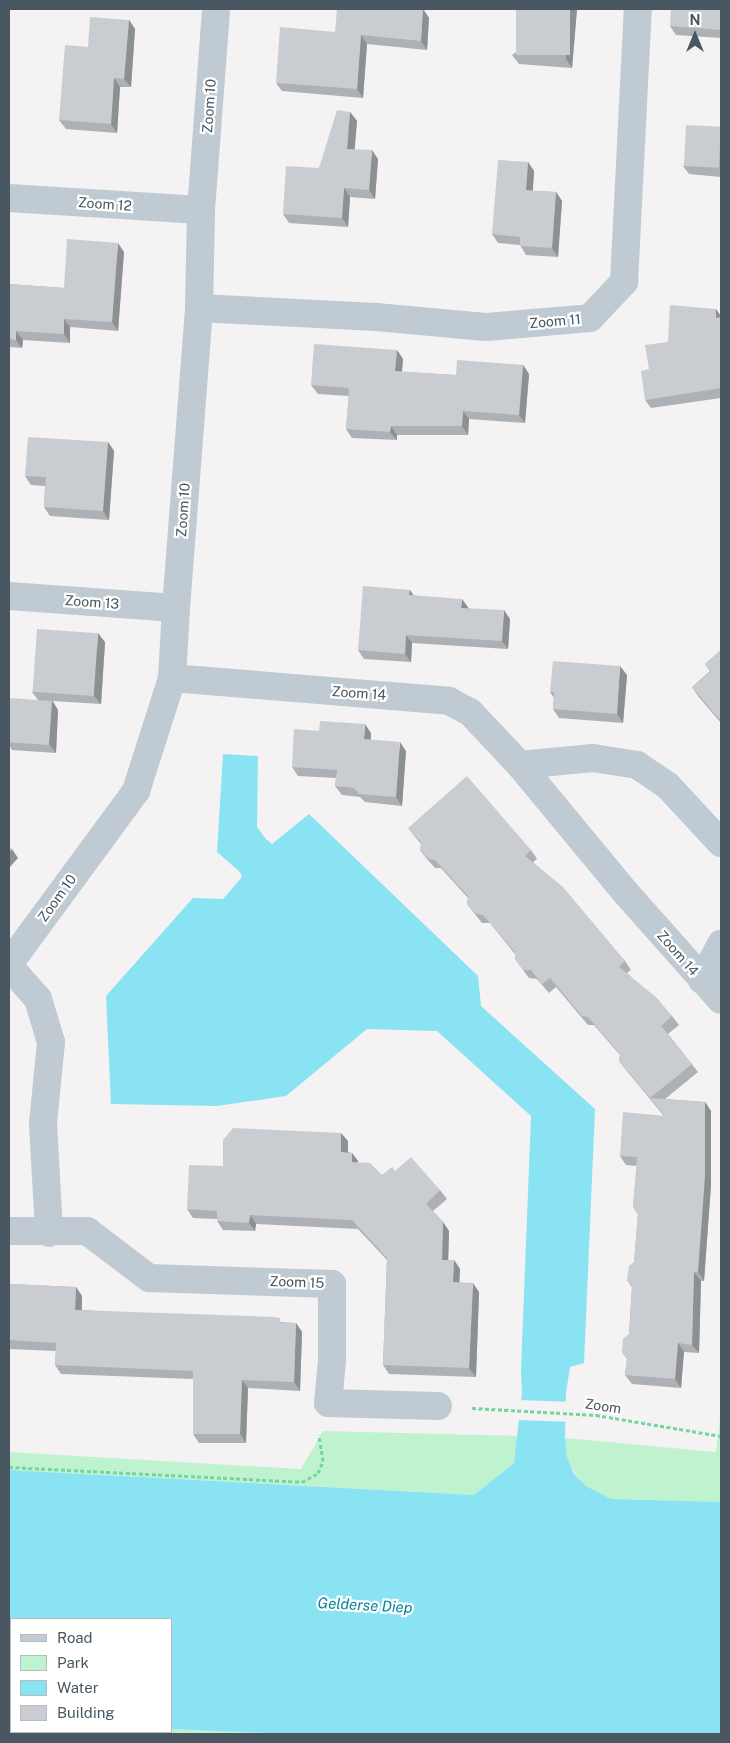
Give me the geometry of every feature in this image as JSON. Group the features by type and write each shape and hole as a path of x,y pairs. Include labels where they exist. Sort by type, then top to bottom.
{"street":[{"name":"Zoom 10","path":"9,965 136,791 172,678 199,308 201,210 216,9"},
{"name":"Zoom 11","path":"199,308 376,317 486,327 590,318 624,282 638,9"},
{"name":"Zoom 12","path":"9,198 201,210"},
{"name":"Zoom 13","path":"9,596 176,608"},
{"name":"Zoom 14","path":"172,678 449,700 470,712 520,765 626,893 721,1000"},
{"path":"520,765 593,758 637,765 668,786 721,843"},
{"name":"Zoom 14","path":"702,980 721,944"},
{"path":"9,965 38,999 51,1042 43,1124 49,1233"},
{"name":"Zoom 15","path":"9,1231 49,1233 87,1231 148,1278 332,1284 332,1361 328,1402 438,1406"}],"path":[{"name":"Zoom","path":"489,1410 596,1415 667,1429 721,1436"},
{"path":"9,1467 302,1482 318,1473 323,1461 318,1425"}],"green space":[{"path":"721,1410 721,1508 711,1502 611,1499 586,1486 575,1474 567,1457 565,1438 716,1452"},
{"path":"323,1431 518,1436 514,1463 474,1495 9,1470 9,1452 301,1469"},
{"path":"10,1722 10,1733 172,1733 172,1729 286,1734 9,1734"}],"water":[{"name":"Gelderse Diep","path":"223,754 258,756 257,827 266,839 272,844 309,814 478,976 481,1006 595,1109 584,1363 570,1367 566,1393 565,1438 567,1457 574,1474 586,1486 611,1499 721,1502 721,1734 286,1734 172,1729 172,1618 10,1618 9,1722 9,1470 474,1495 514,1463 522,1393 521,1370 531,1116 437,1031 367,1029 286,1096 217,1106 111,1104 106,996 193,898 223,899 242,877 240,872 217,852"}],"pier":[{"path":"519,1400 568,1402 567,1422 518,1420"}],"building":[{"path":"337,9 423,9 421,41 361,35 357,89 276,83 280,27 335,32"},
{"path":"516,9 570,9 570,55 516,55"},
{"path":"671,9 721,9 721,30 670,26"},
{"path":"90,17 129,20 124,79 114,78 111,124 59,120 65,45 88,47"},
{"path":"337,110 350,112 347,149 372,150 369,190 344,188 342,218 283,214 286,166 319,168"},
{"path":"686,125 721,127 719,168 684,166"},
{"path":"498,160 528,162 526,190 556,192 552,248 520,246 520,237 492,234"},
{"path":"67,239 118,243 112,322 64,319 64,334 16,331 16,340 9,339 9,284 64,288"},
{"path":"670,305 716,309 716,318 721,317 721,388 645,400 641,371 649,369 645,345 668,342"},
{"path":"314,344 397,350 395,371 456,375 457,360 523,365 519,415 463,411 462,426 391,426 390,432 346,429 349,388 311,385"},
{"path":"28,437 108,442 103,511 44,507 46,477 25,476"},
{"path":"363,586 410,590 409,595 462,599 461,608 504,610 502,641 406,635 405,654 358,650"},
{"path":"37,629 98,633 93,696 33,692"},
{"path":"721,650 721,717 719,719 692,687 711,671 705,664"},
{"path":"553,661 620,666 617,714 553,709 554,692 550,692"},
{"path":"9,698 52,701 49,745 9,742"},
{"path":"320,721 365,724 364,739 400,742 396,797 359,794 354,788 335,786 337,770 292,767 294,729 319,731"},
{"path":"467,776 531,850 525,856 563,887 625,961 619,967 657,998 672,1016 661,1026 692,1064 650,1098 619,1061 620,1054 588,1017 582,1016 550,978 542,984 531,970 523,970 515,959 515,952 483,915 476,914 467,904 468,896 435,860 429,859 420,850 421,842 408,828"},
{"path":"650,1098 705,1102 705,1176 698,1272 694,1272 692,1345 678,1343 675,1379 625,1375 627,1358 622,1352 623,1339 629,1334 632,1285 627,1280 629,1266 634,1262 638,1213 633,1207 637,1157 620,1156 623,1112 665,1116"},
{"path":"233,1128 341,1133 341,1152 352,1153 352,1162 370,1163 382,1175 392,1167 395,1171 411,1157 440,1190 426,1204 443,1222 442,1260 454,1260 453,1282 473,1283 469,1368 383,1365 387,1258 352,1220 250,1215 249,1223 217,1221 217,1211 187,1209 189,1165 223,1166 223,1140"},
{"path":"9,1284 76,1287 75,1310 275,1317 280,1318 280,1323 296,1323 294,1382 242,1380 240,1434 193,1434 193,1371 55,1365 56,1343 9,1340"}]}
